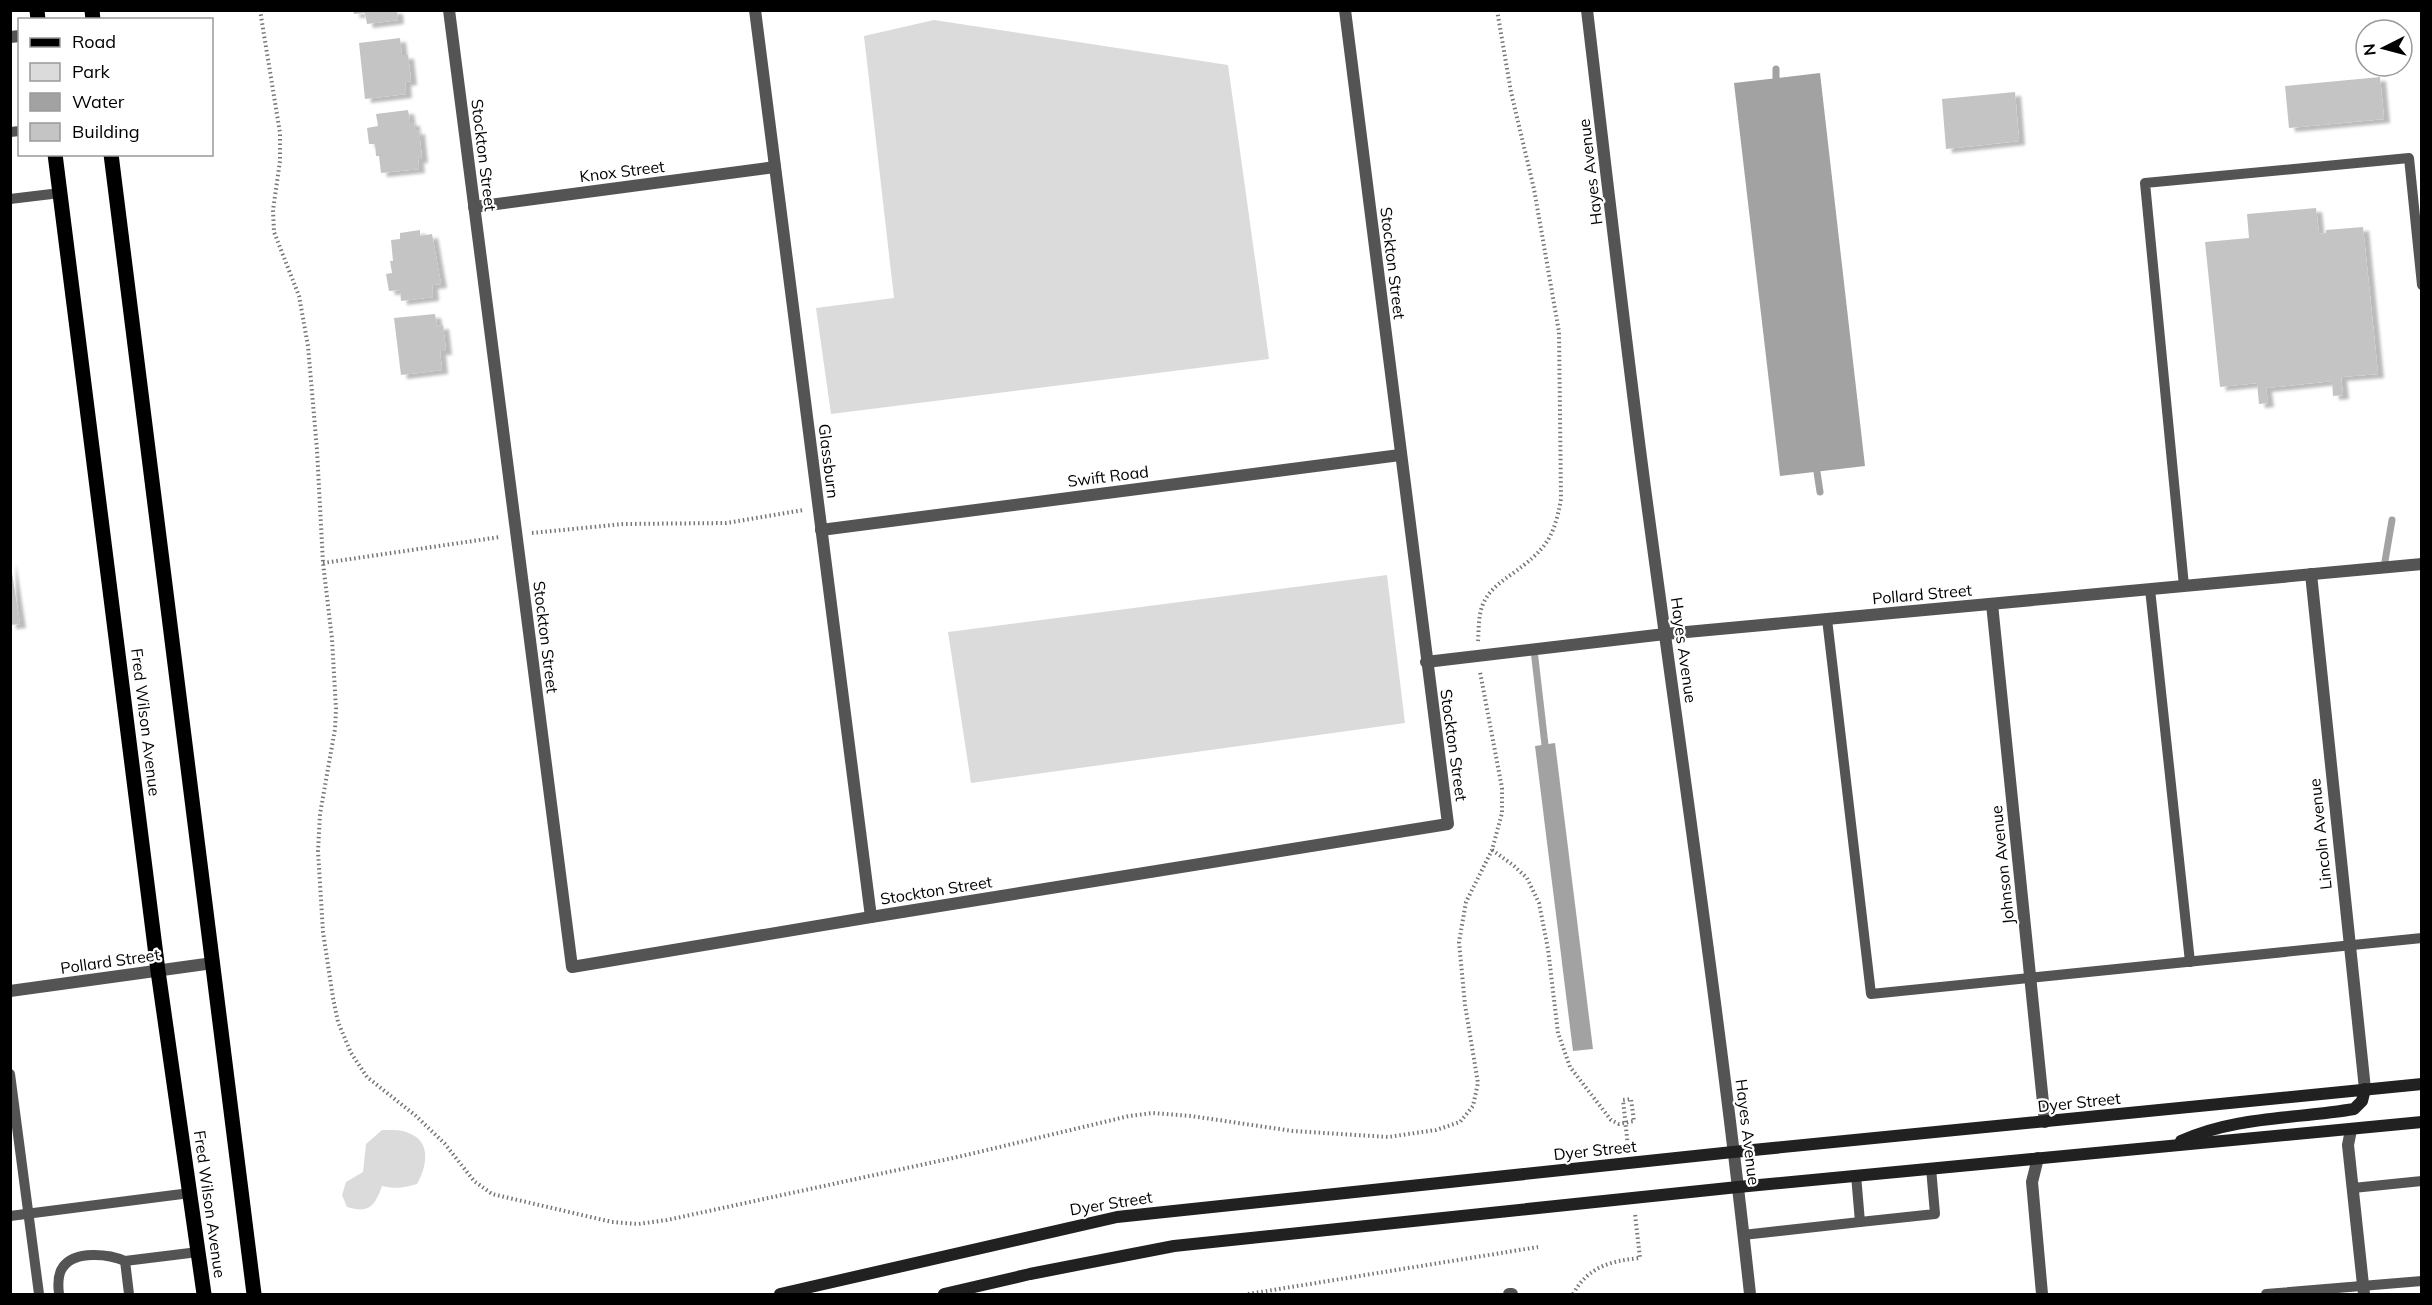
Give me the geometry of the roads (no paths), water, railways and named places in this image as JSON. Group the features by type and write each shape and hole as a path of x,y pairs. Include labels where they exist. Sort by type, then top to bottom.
{"main road":[{"name":"Fred Wilson Avenue","path":"55,156 158,971 204,1294"},
{"name":"Fred Wilson Avenue","path":"111,156 254,1294"},
{"name":"Dyer Street","path":"780,1294 1117,1216 2421,1084"},
{"path":"2172,1146 2200,1132 2257,1120 2354,1109 2361,1101 2365,1089"},
{"path":"944,1294 1051,1269 1174,1246 1738,1187 2421,1122"}],"street":[{"name":"Stockton Street","path":"449,10 572,967 1448,824 1345,10"},
{"name":"Glassburn","path":"755,10 871,917"},
{"name":"Hayes Avenue","path":"1587,10 1665,634 1695,847 1738,1187 1749,1294"},
{"name":"Knox Street","path":"474,207 774,167"},
{"name":"Swift Road","path":"821,530 1400,454"},
{"name":"Pollard Street","path":"1426,662 1665,634 2421,564"},
{"name":"Lincoln Avenue","path":"2311,574 2365,1089"},
{"name":"Johnson Avenue","path":"1992,604 2045,1122"},
{"name":"Pollard Street","path":"10,991 213,963"},
{"path":"2350,1130 2348,1145 2364,1290"},
{"path":"2038,1158 2032,1182 2042,1294"}],"lane":[{"path":"2184,586 2145,183 2421,157"},
{"path":"2409,158 2421,285"},
{"path":"10,200 60,193"},
{"path":"2150,589 2190,962"},
{"path":"1827,619 1871,994 2421,938"},
{"path":"10,1074 39,1294"},
{"path":"1743,1235 1935,1214 1931,1168"},
{"path":"1856,1176 1860,1222"},
{"path":"2353,1188 2421,1181"},
{"path":"10,1216 190,1193"},
{"path":"59,1294 60,1272 64,1265 81,1257 106,1256 125,1262 198,1252"},
{"path":"125,1262 129,1294"},
{"path":"2266,1294 2364,1290 2421,1281"}],"water":[{"path":"1820,73 1865,466 1780,476 1734,83"},
{"path":"1555,743 1593,1049 1573,1051 1535,746"}],"waterway":[{"path":"1776,69 1776,78"},
{"path":"1817,472 1820,492"},
{"path":"2384,567 2392,520"},
{"path":"1534,650 1545,745"}]}
